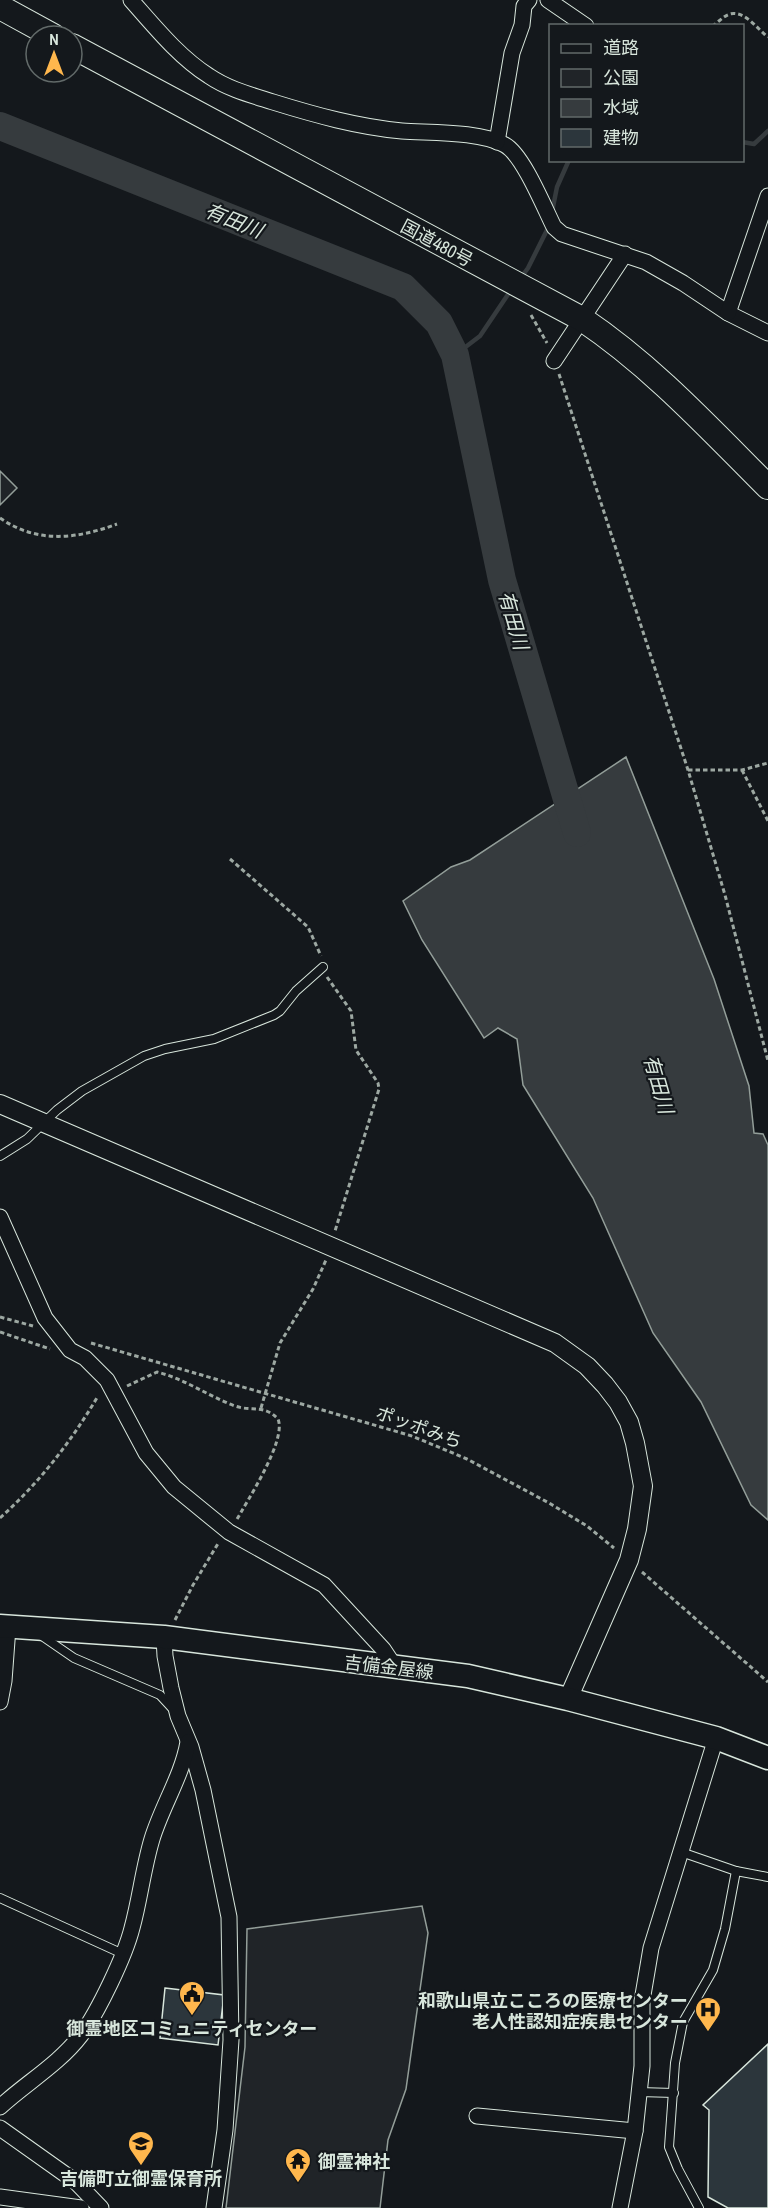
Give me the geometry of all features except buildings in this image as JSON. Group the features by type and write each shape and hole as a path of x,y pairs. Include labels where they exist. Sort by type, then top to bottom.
{"highway":[{"path":"0,7 31,24"},
{"name":"国道480号","path":"84,52 582,319 619,344 660,381 768,488"}],"main road":[{"name":"吉備金屋線","path":"11,1627 166,1637 468,1676 716,1738 768,1758"}],"street":[{"path":"131,0 189,61 209,76 240,91 310,113 355,124 400,131 453,134 497,142 512,150 520,160 554,227 562,234 646,262 728,313 768,333"},
{"path":"497,142 512,53 522,25 524,6 529,0"},
{"path":"548,0 583,24"},
{"path":"728,313 768,196"},
{"path":"554,361 625,254"},
{"path":"0,1104 555,1343 587,1366 605,1384 628,1422 635,1443 643,1486 637,1529 629,1560 568,1700"},
{"path":"0,1216 40,1308 56,1333 70,1350 85,1358 98,1370 111,1387 146,1453 174,1487 229,1532 324,1585 383,1649 395,1667"},
{"path":"0,1701 11,1627"},
{"path":"166,1637 165,1656 178,1716 203,1790 229,1917 231,2040 225,2130 214,2208"},
{"path":"620,2208 635,2131 642,2066 642,2001 651,1948 716,1738"},
{"path":"0,2108 81,2035 123,1954 132,1929 155,1827 181,1771 188,1741"},
{"path":"477,2116 635,2131"},
{"path":"0,2128 76,2182 101,2208"},
{"path":"0,2197 81,2208"}],"lane":[{"path":"0,1156 27,1139 43,1122 82,1091 144,1056 165,1049 214,1039 274,1015 323,967"},
{"path":"11,1627 54,1644 74,1658 160,1695 178,1716"},
{"path":"681,1852 736,1871 768,1877"},
{"path":"699,2208 669,2147 675,2063 683,2022 713,1970 725,1929 736,1871"},
{"path":"0,1898 123,1954"},
{"path":"639,2092 674,2093"}],"path":[{"path":"715,24 730,14 738,14 768,37"},
{"path":"531,314 545,338 554,361 688,770 725,895 768,1061"},
{"path":"0,518 33,534 65,537 88,534 117,524"},
{"path":"688,770 742,770 768,763"},
{"path":"742,770 768,821"},
{"path":"230,859 308,927 315,937 326,976 351,1011 356,1050 378,1083 379,1089 331,1245 313,1289 280,1343 261,1408"},
{"path":"0,1317 56,1333"},
{"path":"0,1332 37,1346 54,1350 70,1350"},
{"name":"ポッポみち","path":"89,1342 412,1436 467,1459 587,1526 768,1682"},
{"path":"0,1518 34,1486 105,1388 126,1386 157,1372 181,1379 235,1406 261,1408 273,1414 278,1419 280,1431 268,1464 229,1532 207,1559 166,1637"}],"green space":[{"path":"0,471 17,488 0,505"},
{"path":"422,1906 428,1933 406,2089 388,2140 380,2208 226,2208 245,2047 247,1929"}],"water":[{"path":"626,757 714,979 749,1086 754,1133 763,1134 768,1145 768,1520 751,1505 701,1402 653,1333 593,1198 523,1085 517,1039 498,1028 484,1038 422,940 403,901 451,867 470,860"}],"waterway":[{"name":"有田川","path":"0,126 403,287 439,323 455,355 502,580 577,833"},
{"path":"744,142 754,144 768,131"},
{"path":"552,212 557,187 568,162"},
{"path":"520,279 549,226"},
{"path":"455,355 480,336 511,290"}],"place":[{"name":"御霊地区コミュニティセンター","path":"192,2017"},
{"name":"和歌山県立こころの医療センター 老人性認知症疾患センター","path":"708,2033"},
{"name":"吉備町立御霊保育所","path":"141,2167"},
{"name":"御霊神社","path":"298,2184"}]}
